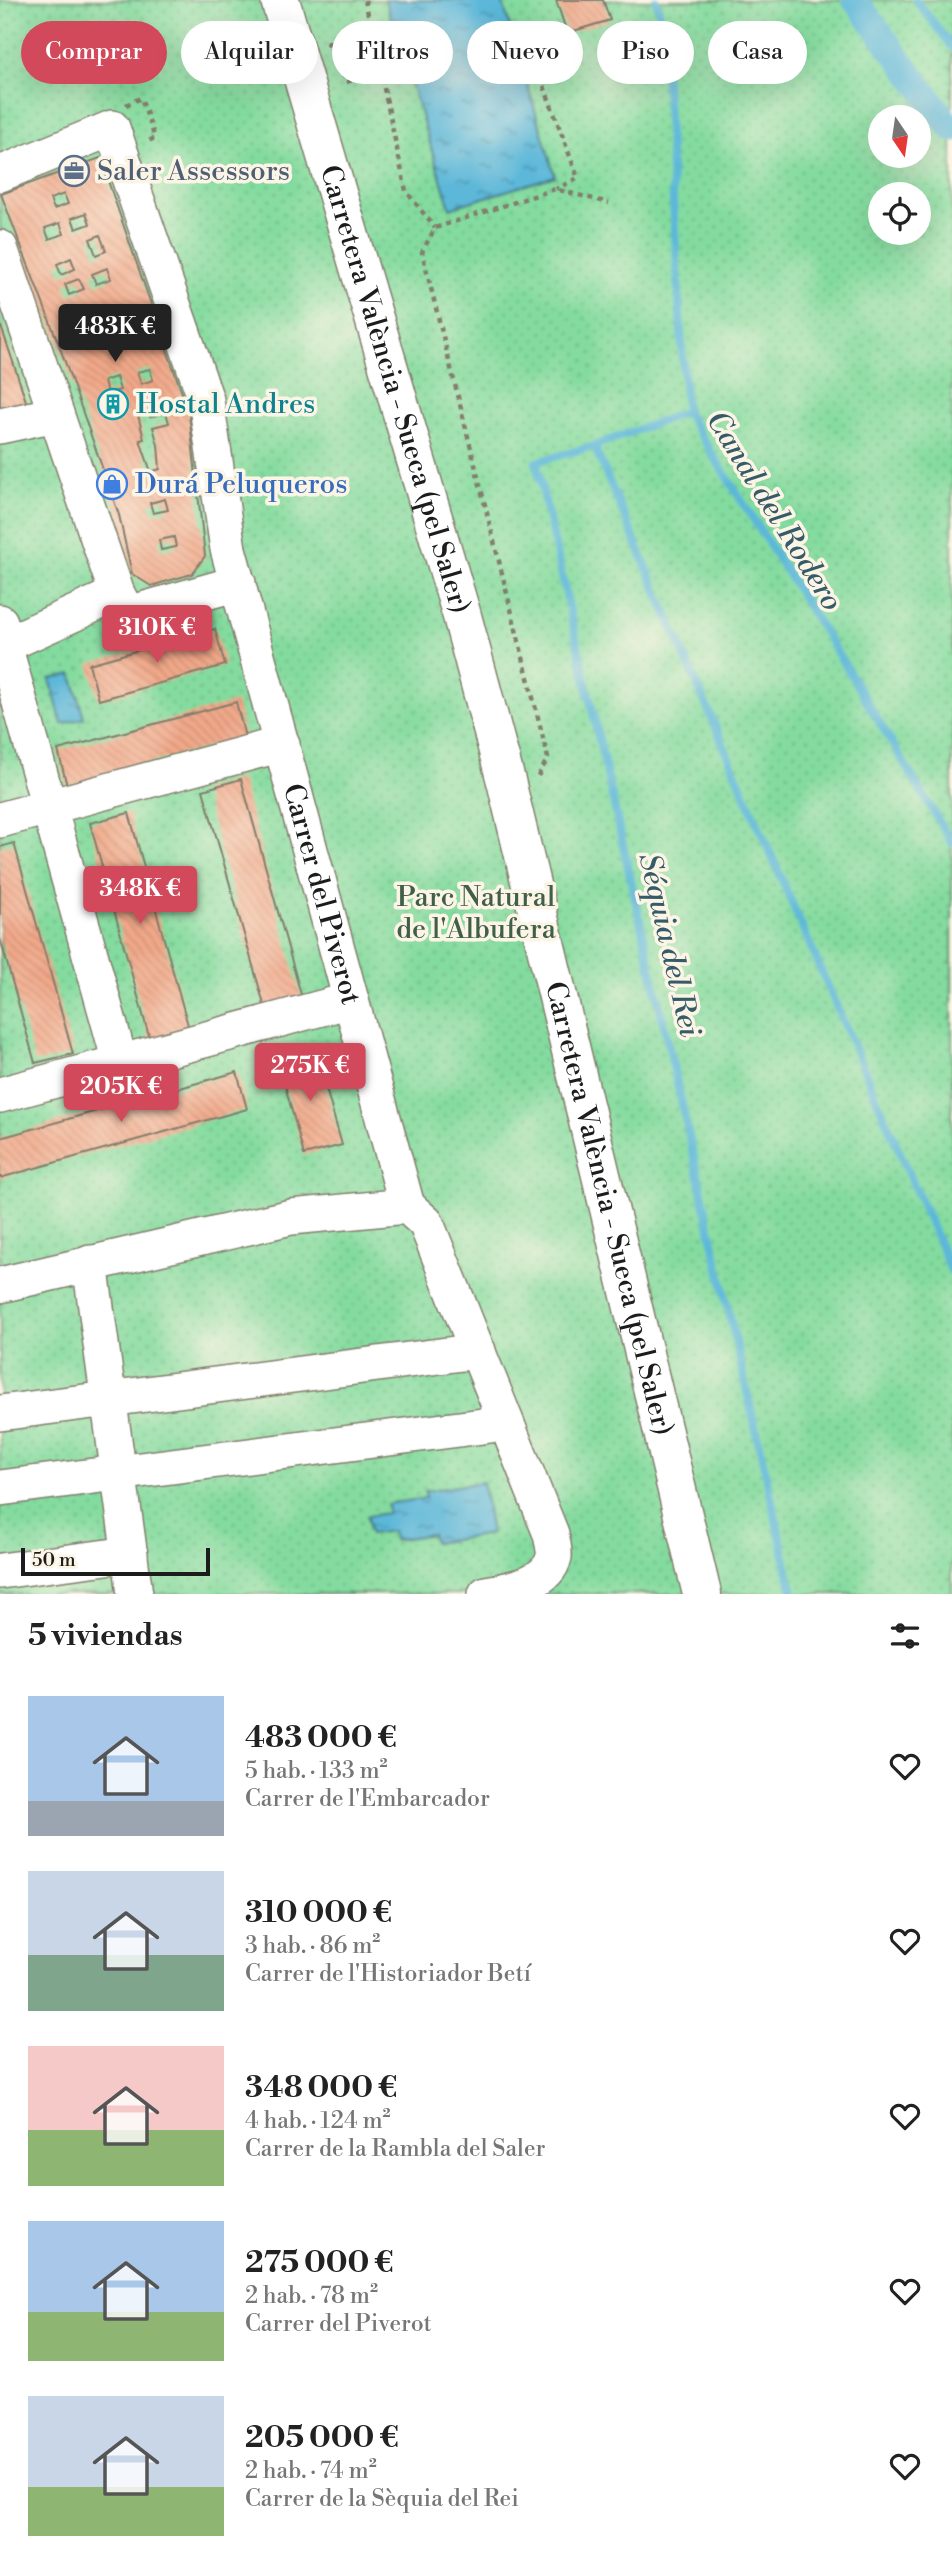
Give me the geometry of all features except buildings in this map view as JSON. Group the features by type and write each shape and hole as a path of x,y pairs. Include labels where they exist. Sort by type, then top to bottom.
{"main road":[{"name":"Carretera València - Sueca (pel Saler)","path":"280,0 458,603 511,799 702,1594"},
{"name":"Carretera València - Sueca (pel Saler)","path":"295,0 382,287 474,613 511,799"}],"street":[{"name":"Carrer del Piverot","path":"0,174 112,128 206,400 228,549 407,1206"},
{"path":"0,248 117,594 128,614 238,583"},
{"path":"0,426 56,414"},
{"path":"117,594 1,638 120,1062"},
{"path":"0,820 282,744"},
{"path":"0,1095 351,1000"},
{"path":"0,1285 291,1217 407,1206 426,1223 551,1534 554,1557 543,1574 527,1584 486,1594"},
{"path":"90,1263 135,1594"},
{"path":"0,1413 478,1351"},
{"path":"0,1489 506,1423"},
{"path":"0,1571 130,1555"}],"path":[{"path":"365,0 370,21"},
{"path":"326,44 332,42"},
{"path":"383,84 405,191 435,228"},
{"path":"511,799 548,758 422,252 435,228 555,189 578,178 543,84"},
{"path":"555,189 609,203"}],"green space":[{"name":"Parc Natural de l'Albufera","path":"0,0 952,0 952,1594 0,1594"}],"water":[{"path":"385,0 502,0 508,21 467,21 467,84 527,84 555,176 450,208 411,84 453,84 453,21 392,21"},
{"path":"72,674 84,718 62,724 50,679"},
{"path":"483,1482 491,1534 434,1543 432,1534 394,1540 392,1531 370,1534 367,1516 388,1513 387,1504 426,1498 425,1491"}],"waterway":[{"name":"Canal del Rodero","path":"656,0 662,22 686,412 843,662 952,843"},
{"path":"855,0 952,129"},
{"path":"916,0 952,47"},
{"name":"Séquia del Rei","path":"686,412 594,446 536,462 793,1594"},
{"path":"594,446 952,1273"}],"place":[{"name":"Saler Assessors","path":"74,171"},
{"name":"Hostal Andres","path":"113,404"},
{"name":"Durá Peluqueros","path":"112,484"}]}
